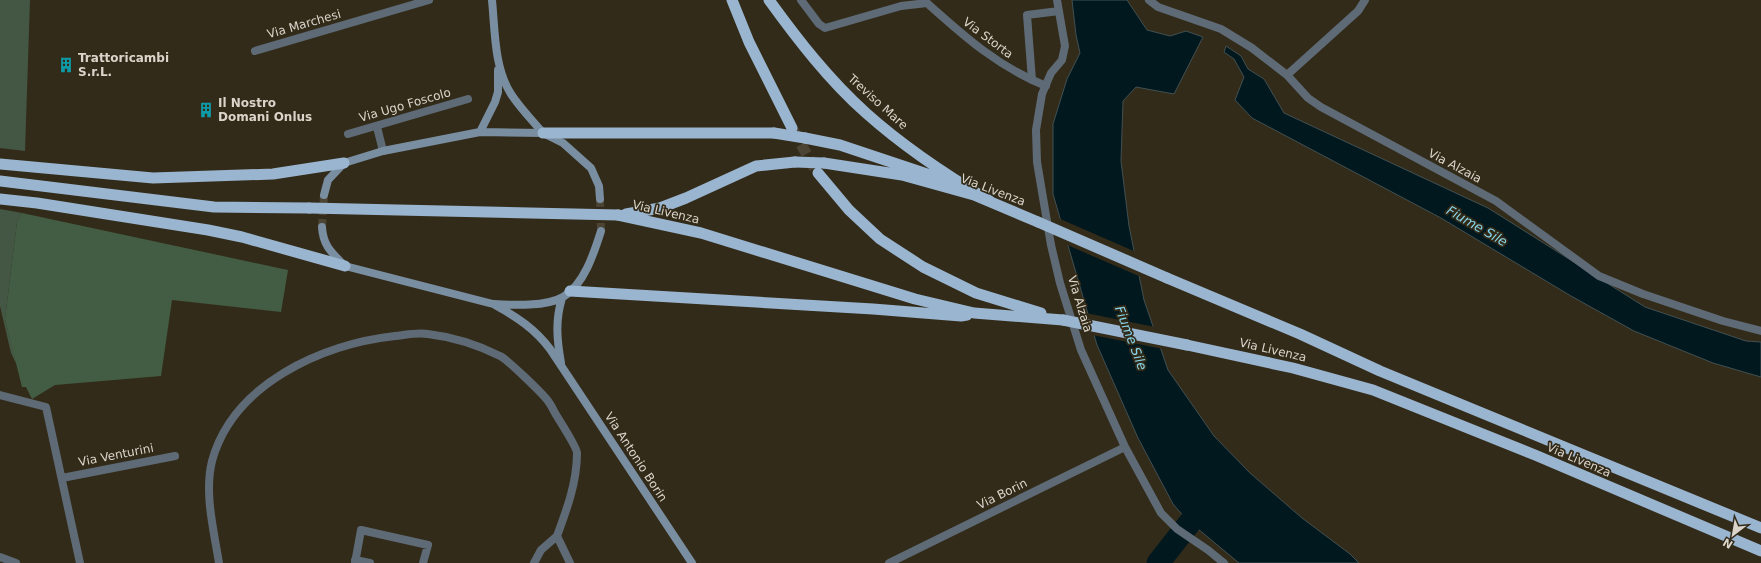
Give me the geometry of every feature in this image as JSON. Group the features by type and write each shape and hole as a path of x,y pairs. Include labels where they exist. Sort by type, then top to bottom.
{"highway":[{"path":"732,0 750,42 792,128"},
{"name":"Treviso Mare","path":"769,0 796,37 814,58 866,113 922,158 990,201"},
{"path":"543,133 774,133 840,145 966,187"},
{"name":"Via Livenza","path":"618,215 660,208 686,198 756,166 795,162 824,163 902,175 974,195 990,201 1300,334 1380,371 1761,528"},
{"path":"0,164 153,178 273,174 344,163"},
{"path":"818,174 849,210 880,239 923,267 976,293 1063,320"},
{"path":"0,180 214,207 618,215"},
{"path":"0,199 37,203 242,237 345,266"},
{"name":"Via Livenza","path":"618,215 701,233 908,297 974,313 1063,320 1293,368 1373,390 1535,455 1761,551"},
{"path":"566,295 873,309 961,316 974,313"}],"main road":[{"path":"480,132 495,102 498,92 498,57 492,0"},
{"path":"498,57 510,93 543,133 563,143 591,168 599,186 600,199"},
{"path":"324,195 328,180 344,163 384,151 480,132 543,133"},
{"path":"322,227 322,238 330,251 345,266 493,304 547,303 566,295 584,274 593,256 601,232"},
{"name":"Via Antonio Borin","path":"561,364 556,326 558,312 566,295"},
{"name":"Via Antonio Borin","path":"493,304 527,324 540,336 561,364 692,563"}],"street":[{"name":"Via Marchesi","path":"255,51 429,0"},
{"name":"Via Storta","path":"801,0 819,24 825,28 902,6 926,3 975,46 1015,73 1046,86"},
{"name":"Via Alzaia","path":"1057,0 1065,46 1062,60 1051,73 1042,94 1036,130 1037,162 1051,245 1060,283 1081,350 1125,447 1161,513 1178,529 1224,563"},
{"name":"Via Alzaia","path":"1149,0 1158,7 1220,29 1252,48 1287,75 1308,98 1321,107 1496,201 1599,276 1643,294 1723,321 1761,331"},
{"path":"1287,75 1358,11 1366,0"},
{"name":"Via Storta","path":"1032,80 1027,15 1059,10"},
{"name":"Via Ugo Foscolo","path":"348,134 377,127 468,99"},
{"path":"377,127 384,151"},
{"path":"219,563 211,515 209,488 212,462 220,441 229,424 244,404 266,384 288,371 330,351 377,338 427,333 466,342 502,357 548,400 577,451 572,496 557,536 541,550 534,563"},
{"path":"0,395 46,407 80,563"},
{"name":"Via Borin","path":"889,563 1125,447"},
{"name":"Via Venturini","path":"62,478 175,456"},
{"path":"370,563 355,561 361,530 428,545 423,563"},
{"path":"557,536 570,563"},
{"path":"0,557 14,563"}],"green space":[{"path":"0,0 30,0 25,151 0,148"},
{"path":"0,209 22,213 17,222 5,319 17,365 11,353 0,306"},
{"path":"22,213 288,270 281,312 172,300 161,376 55,385 32,399 26,387 22,387 5,319 17,222"}],"water":[{"name":"Fiume Sile","path":"1072,0 1127,0 1147,30 1170,36 1186,31 1203,37 1174,94 1136,87 1123,101 1121,161 1129,226 1144,300 1168,370 1214,436 1250,473 1302,518 1350,554 1359,563 1239,563 1186,519 1173,504 1138,438 1097,345 1053,194 1053,124 1067,79 1080,53 1076,35"},
{"name":"Fiume Sile","path":"1226,46 1241,56 1248,69 1264,79 1284,113 1488,208 1645,307 1746,341 1761,342 1761,377 1713,363 1634,331 1571,296 1441,218 1252,118 1235,100 1244,77 1234,59 1224,52"}],"pier":[{"path":"1058,218 1136,252 1141,277 1065,244"},
{"path":"1086,313 1155,327 1163,349 1092,335"}],"waterway":[{"path":"1158,563 1210,497"}],"tunnel":[{"path":"793,130 815,169"},
{"path":"322,227 324,195"},
{"path":"600,199 601,231"}],"place":[{"name":"Trattoricambi S.r.L.","path":"66,65"},
{"name":"Il Nostro Domani Onlus","path":"206,110"}]}
